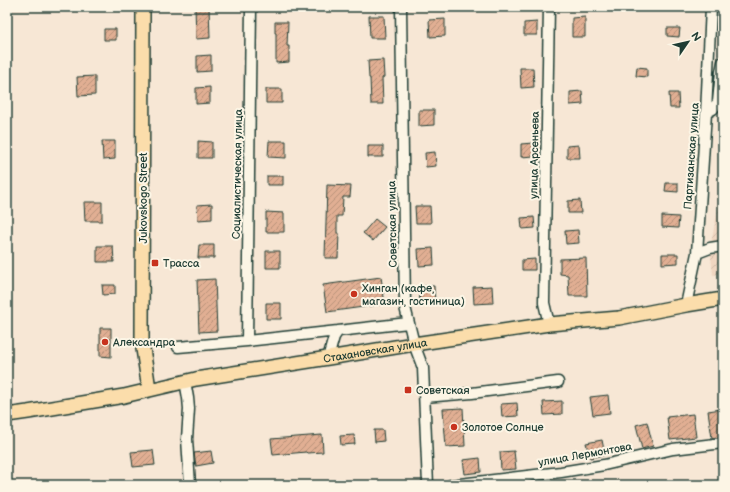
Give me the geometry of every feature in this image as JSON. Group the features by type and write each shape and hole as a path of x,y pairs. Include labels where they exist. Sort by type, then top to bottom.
{"main road":[{"name":"Jukovskogo Street","path":"144,7 142,342 149,389"},
{"name":"Стахановская улица","path":"7,415 124,396 185,381 549,324 619,318 723,299"}],"street":[{"name":"Социалистическая улица","path":"247,342 251,7"},
{"name":"Советская улица","path":"400,7 406,307 408,323 423,368 428,485"},
{"name":"улица Арсеньева","path":"549,7 544,303 549,324"},
{"name":"Партизанская улица","path":"686,305 697,253 711,7"},
{"path":"706,114 713,110 718,102 723,62"},
{"path":"697,253 710,248 723,246"},
{"path":"178,347 247,342 408,323"},
{"path":"328,358 334,337 338,331"},
{"path":"185,381 189,409 187,439 190,485"},
{"path":"425,397 472,393 558,382"},
{"name":"улица Лермонтова","path":"451,485 590,468 673,449 723,443"}],"shaded area":[{"path":"723,185 723,273 713,275 710,248"}],"building":[{"path":"195,7 209,7 210,38 196,39"},
{"path":"369,16 384,16 385,38 370,38"},
{"path":"585,17 585,37 572,37 572,18"},
{"path":"445,19 445,36 430,37 429,20"},
{"path":"275,22 288,22 287,46 289,46 289,62 276,63"},
{"path":"537,22 537,35 524,35 524,23"},
{"path":"667,28 680,28 679,37 667,36"},
{"path":"104,29 116,29 116,40 104,40"},
{"path":"211,55 211,71 197,72 197,56"},
{"path":"383,60 383,104 371,104 368,61"},
{"path":"637,67 647,68 647,77 636,76"},
{"path":"520,68 533,68 534,87 521,88"},
{"path":"95,76 95,95 78,96 77,77"},
{"path":"210,87 210,103 196,104 196,88"},
{"path":"266,89 282,89 282,103 266,103"},
{"path":"582,91 583,104 570,105 570,92"},
{"path":"669,93 678,93 679,108 670,108"},
{"path":"419,110 434,110 434,125 419,126"},
{"path":"102,141 115,141 115,159 103,160"},
{"path":"198,141 212,142 212,158 198,158"},
{"path":"269,141 286,141 286,158 268,157"},
{"path":"533,143 534,156 521,157 521,144"},
{"path":"579,145 580,158 567,158 567,146"},
{"path":"368,146 383,146 383,157 368,157"},
{"path":"435,152 436,166 426,167 425,153"},
{"path":"267,176 283,176 283,185 267,185"},
{"path":"666,183 678,183 678,192 665,191"},
{"path":"327,185 351,186 350,197 343,197 342,216 337,216 337,233 339,233 338,258 325,258"},
{"path":"580,200 581,213 568,213 568,201"},
{"path":"84,202 102,202 102,221 85,221"},
{"path":"212,204 212,219 198,220 197,205"},
{"path":"415,206 430,206 431,223 416,223"},
{"path":"266,212 284,213 284,232 266,232"},
{"path":"662,216 679,217 678,228 662,227"},
{"path":"534,217 535,228 522,229 521,218"},
{"path":"375,219 385,227 373,241 363,233"},
{"path":"578,230 579,243 566,244 565,231"},
{"path":"199,245 214,245 214,258 198,258"},
{"path":"97,246 113,246 114,262 97,262"},
{"path":"433,248 434,265 419,266 418,249"},
{"path":"266,251 280,251 280,268 266,268"},
{"path":"662,254 678,254 678,263 662,264"},
{"path":"586,258 587,296 569,296 568,275 560,274 560,259"},
{"path":"535,259 535,270 522,270 522,260"},
{"name":"Хинган (кафе, магазин, гостиница)","path":"381,277 385,304 327,312 323,285"},
{"path":"215,279 217,331 199,332 197,280"},
{"path":"102,285 115,285 115,294 103,295"},
{"path":"419,286 434,286 435,303 420,304"},
{"path":"492,286 493,303 474,304 473,287"},
{"path":"266,303 281,303 281,319 266,319"},
{"name":"Александра","path":"100,328 111,328 111,357 100,356"},
{"path":"608,395 610,413 593,415 590,397"},
{"path":"562,401 562,414 544,415 543,402"},
{"path":"517,403 518,416 502,417 501,404"},
{"name":"Золотое Солнце","path":"463,408 465,446 446,447 443,409"},
{"path":"721,409 723,437 712,438 708,411"},
{"path":"693,414 696,437 670,440 667,417"},
{"path":"647,422 653,446 642,449 636,425"},
{"path":"374,430 383,430 384,441 375,442"},
{"path":"322,435 323,452 273,455 271,439"},
{"path":"354,435 355,444 341,445 340,436"},
{"path":"602,440 605,455 590,458 586,443"},
{"path":"153,450 155,465 133,467 131,452"},
{"path":"211,451 213,463 196,466 194,453"},
{"path":"514,451 516,469 501,470 500,452"},
{"path":"480,458 481,472 465,474 463,460"}],"place":[{"name":"Трасса","path":"155,263"},
{"name":"Хинган (кафе, магазин, гостиница)","path":"354,294"},
{"name":"Александра","path":"105,342"},
{"name":"Советская","path":"408,390"},
{"name":"Золотое Солнце","path":"454,427"}]}
